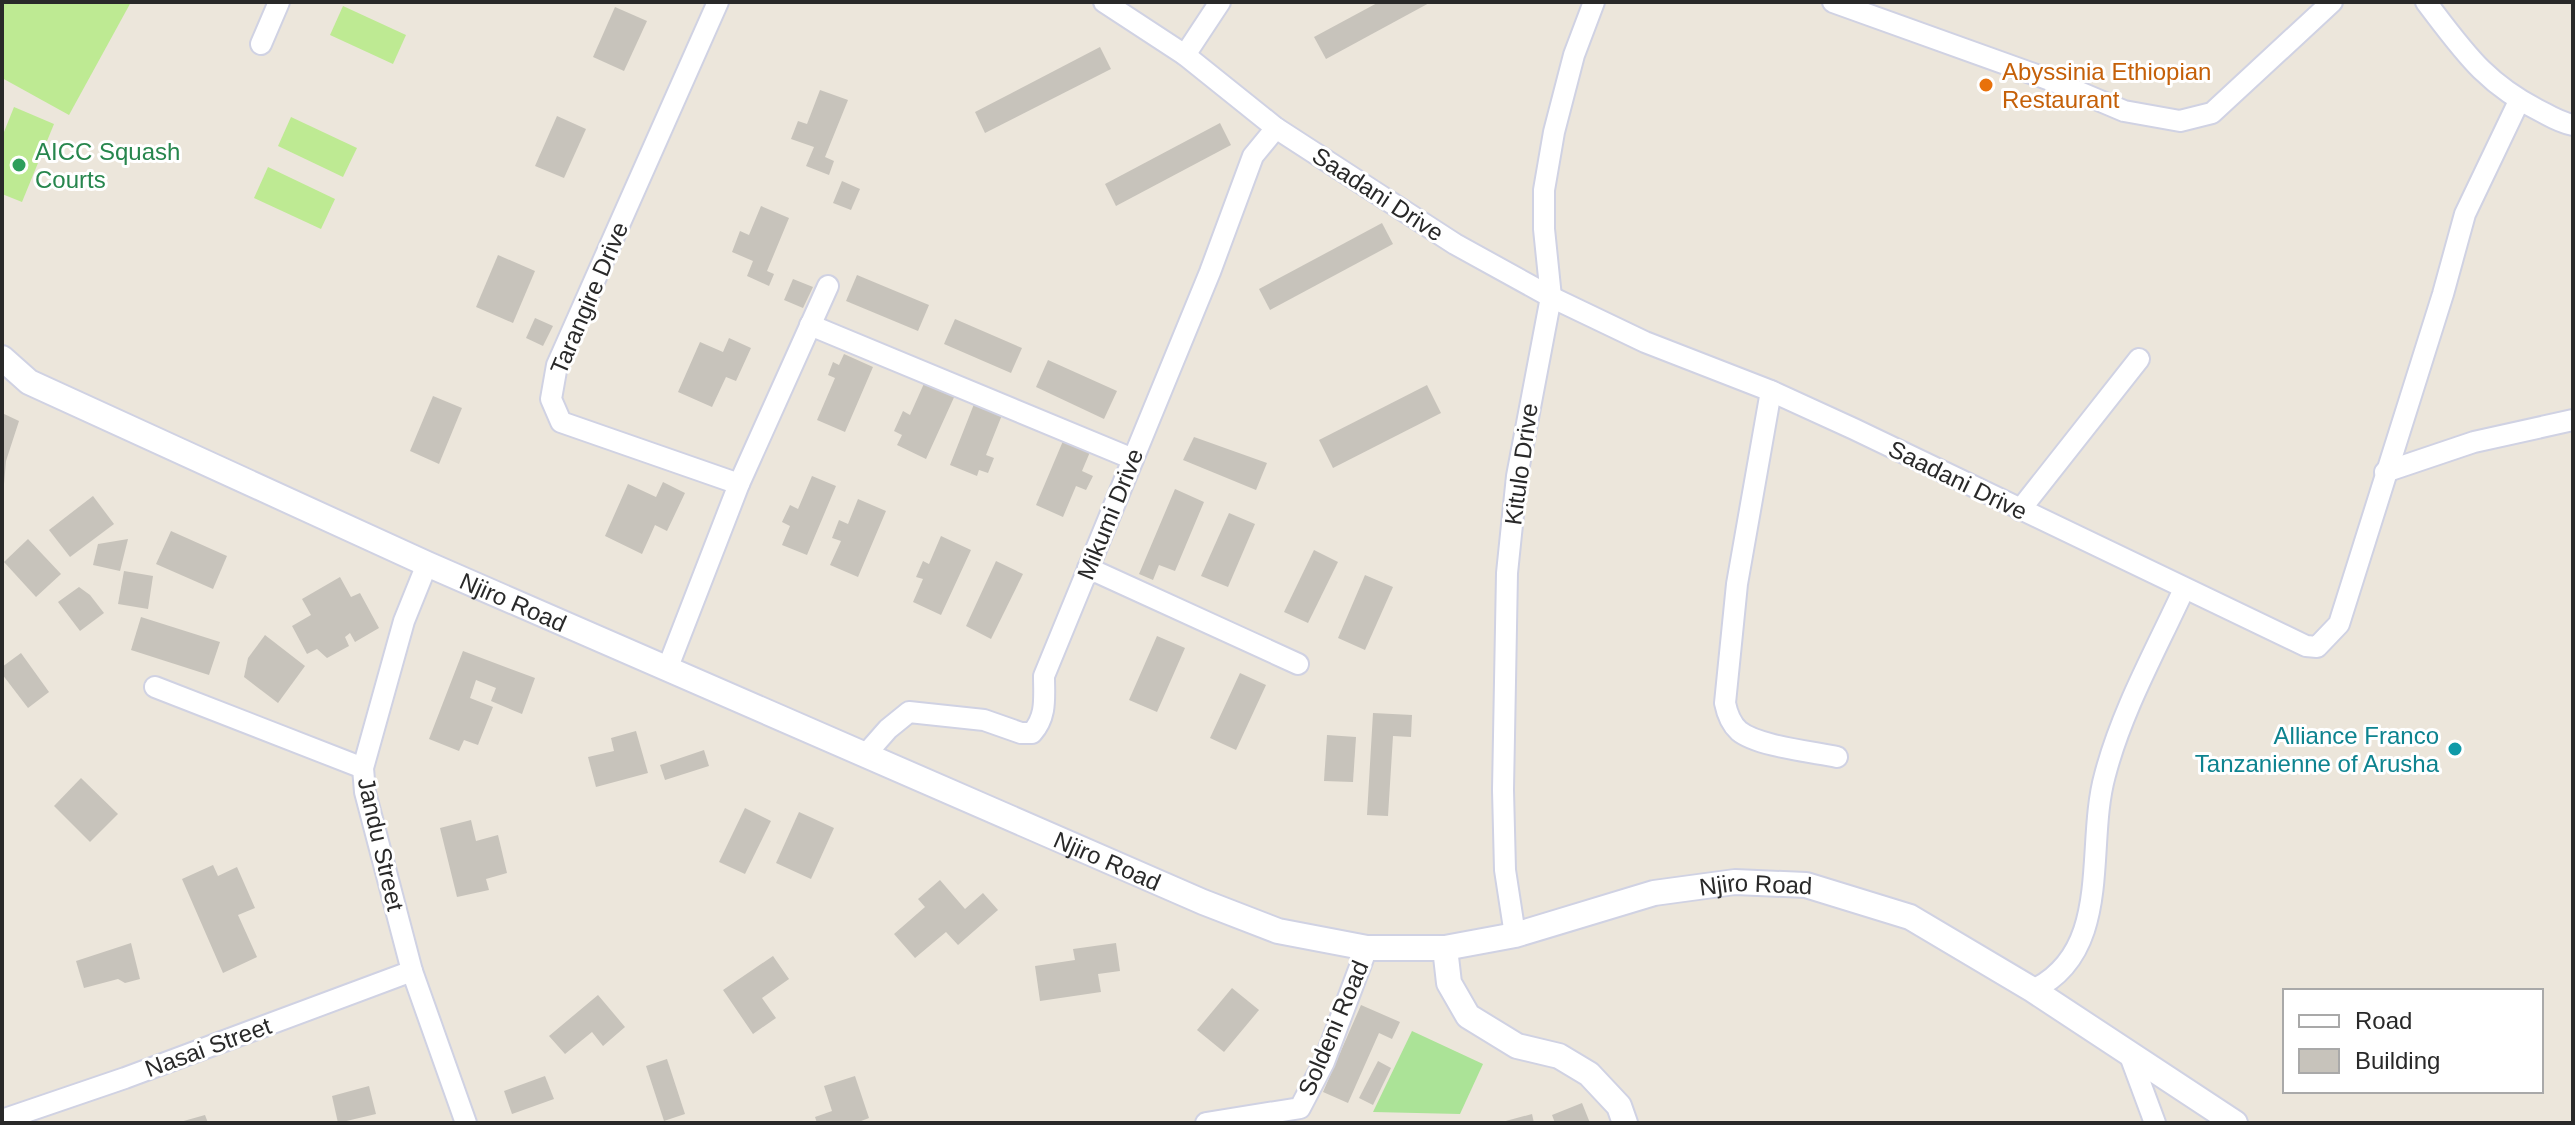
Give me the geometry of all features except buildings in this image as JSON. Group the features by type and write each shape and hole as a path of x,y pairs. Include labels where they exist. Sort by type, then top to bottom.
{"street":[{"path":"261,44 279,2"},
{"name":"Tarangire Drive","path":"718,2 557,365 551,399 561,422 739,484"},
{"name":"Saadani Drive","path":"1104,2 1185,55 1276,128 1455,244 1551,297 1645,342 1771,391 2184,589 2306,646 2317,647 2339,624 2443,294 2465,214 2519,101"},
{"path":"1185,55 1220,2"},
{"name":"Kitulo Drive","path":"1515,935 1505,870 1503,790 1507,573 1517,476 1551,297 1544,229 1544,190 1554,132 1574,55 1594,2"},
{"path":"1833,2 2039,75 2124,111 2180,121 2212,113 2332,2"},
{"path":"2426,2 2490,81 2519,101 2573,125"},
{"name":"Mikumi Drive","path":"866,754 888,729 909,712 984,720 1021,733 1032,733 1040,724 1044,710 1044,676 1210,272 1253,156 1276,128"},
{"path":"668,667 739,484 828,286"},
{"path":"810,325 1133,459"},
{"name":"Njiro Road","path":"2,358 29,382 427,564 1203,902 1278,931 1367,948 1445,948 1515,935 1654,893 1735,882 1806,885 1910,917 2033,990 2235,1123"},
{"path":"2020,510 2139,359"},
{"path":"1771,391 1737,584 1725,703 1728,718 1739,732 1777,745 1837,757"},
{"path":"2385,472 2474,442 2573,420"},
{"name":"Jandu Street","path":"427,564 404,621 363,768 365,792 412,971 466,1123"},
{"path":"1088,568 1298,664"},
{"path":"2033,990 2062,972 2080,940 2093,891 2099,802 2104,777 2134,696 2184,589"},
{"path":"155,687 363,768"},
{"name":"Soldeni Road","path":"1206,1123 1301,1116 1367,948"},
{"path":"1445,948 1449,983 1468,1016 1517,1046 1559,1056 1589,1074 1619,1106 1625,1123"},
{"name":"Nasai Street","path":"2,1120 125,1078 412,971"},
{"path":"2129,1053 2155,1123"}],"green space":[{"path":"2,2 131,2 69,115 2,78"},
{"path":"343,6 406,35 393,64 330,35"},
{"name":"AICC Squash Courts","path":"14,107 54,124 22,202 2,194 2,137"},
{"path":"291,117 357,148 343,177 278,146"},
{"path":"268,167 335,199 321,229 254,198"},
{"path":"1412,1031 1483,1064 1460,1114 1373,1112"}],"place":[{"name":"Abyssinia Ethiopian Restaurant","path":"1986,85"},
{"name":"AICC Squash Courts","path":"19,165"},
{"name":"Alliance Franco Tanzanienne of Arusha","path":"2455,749"}]}
